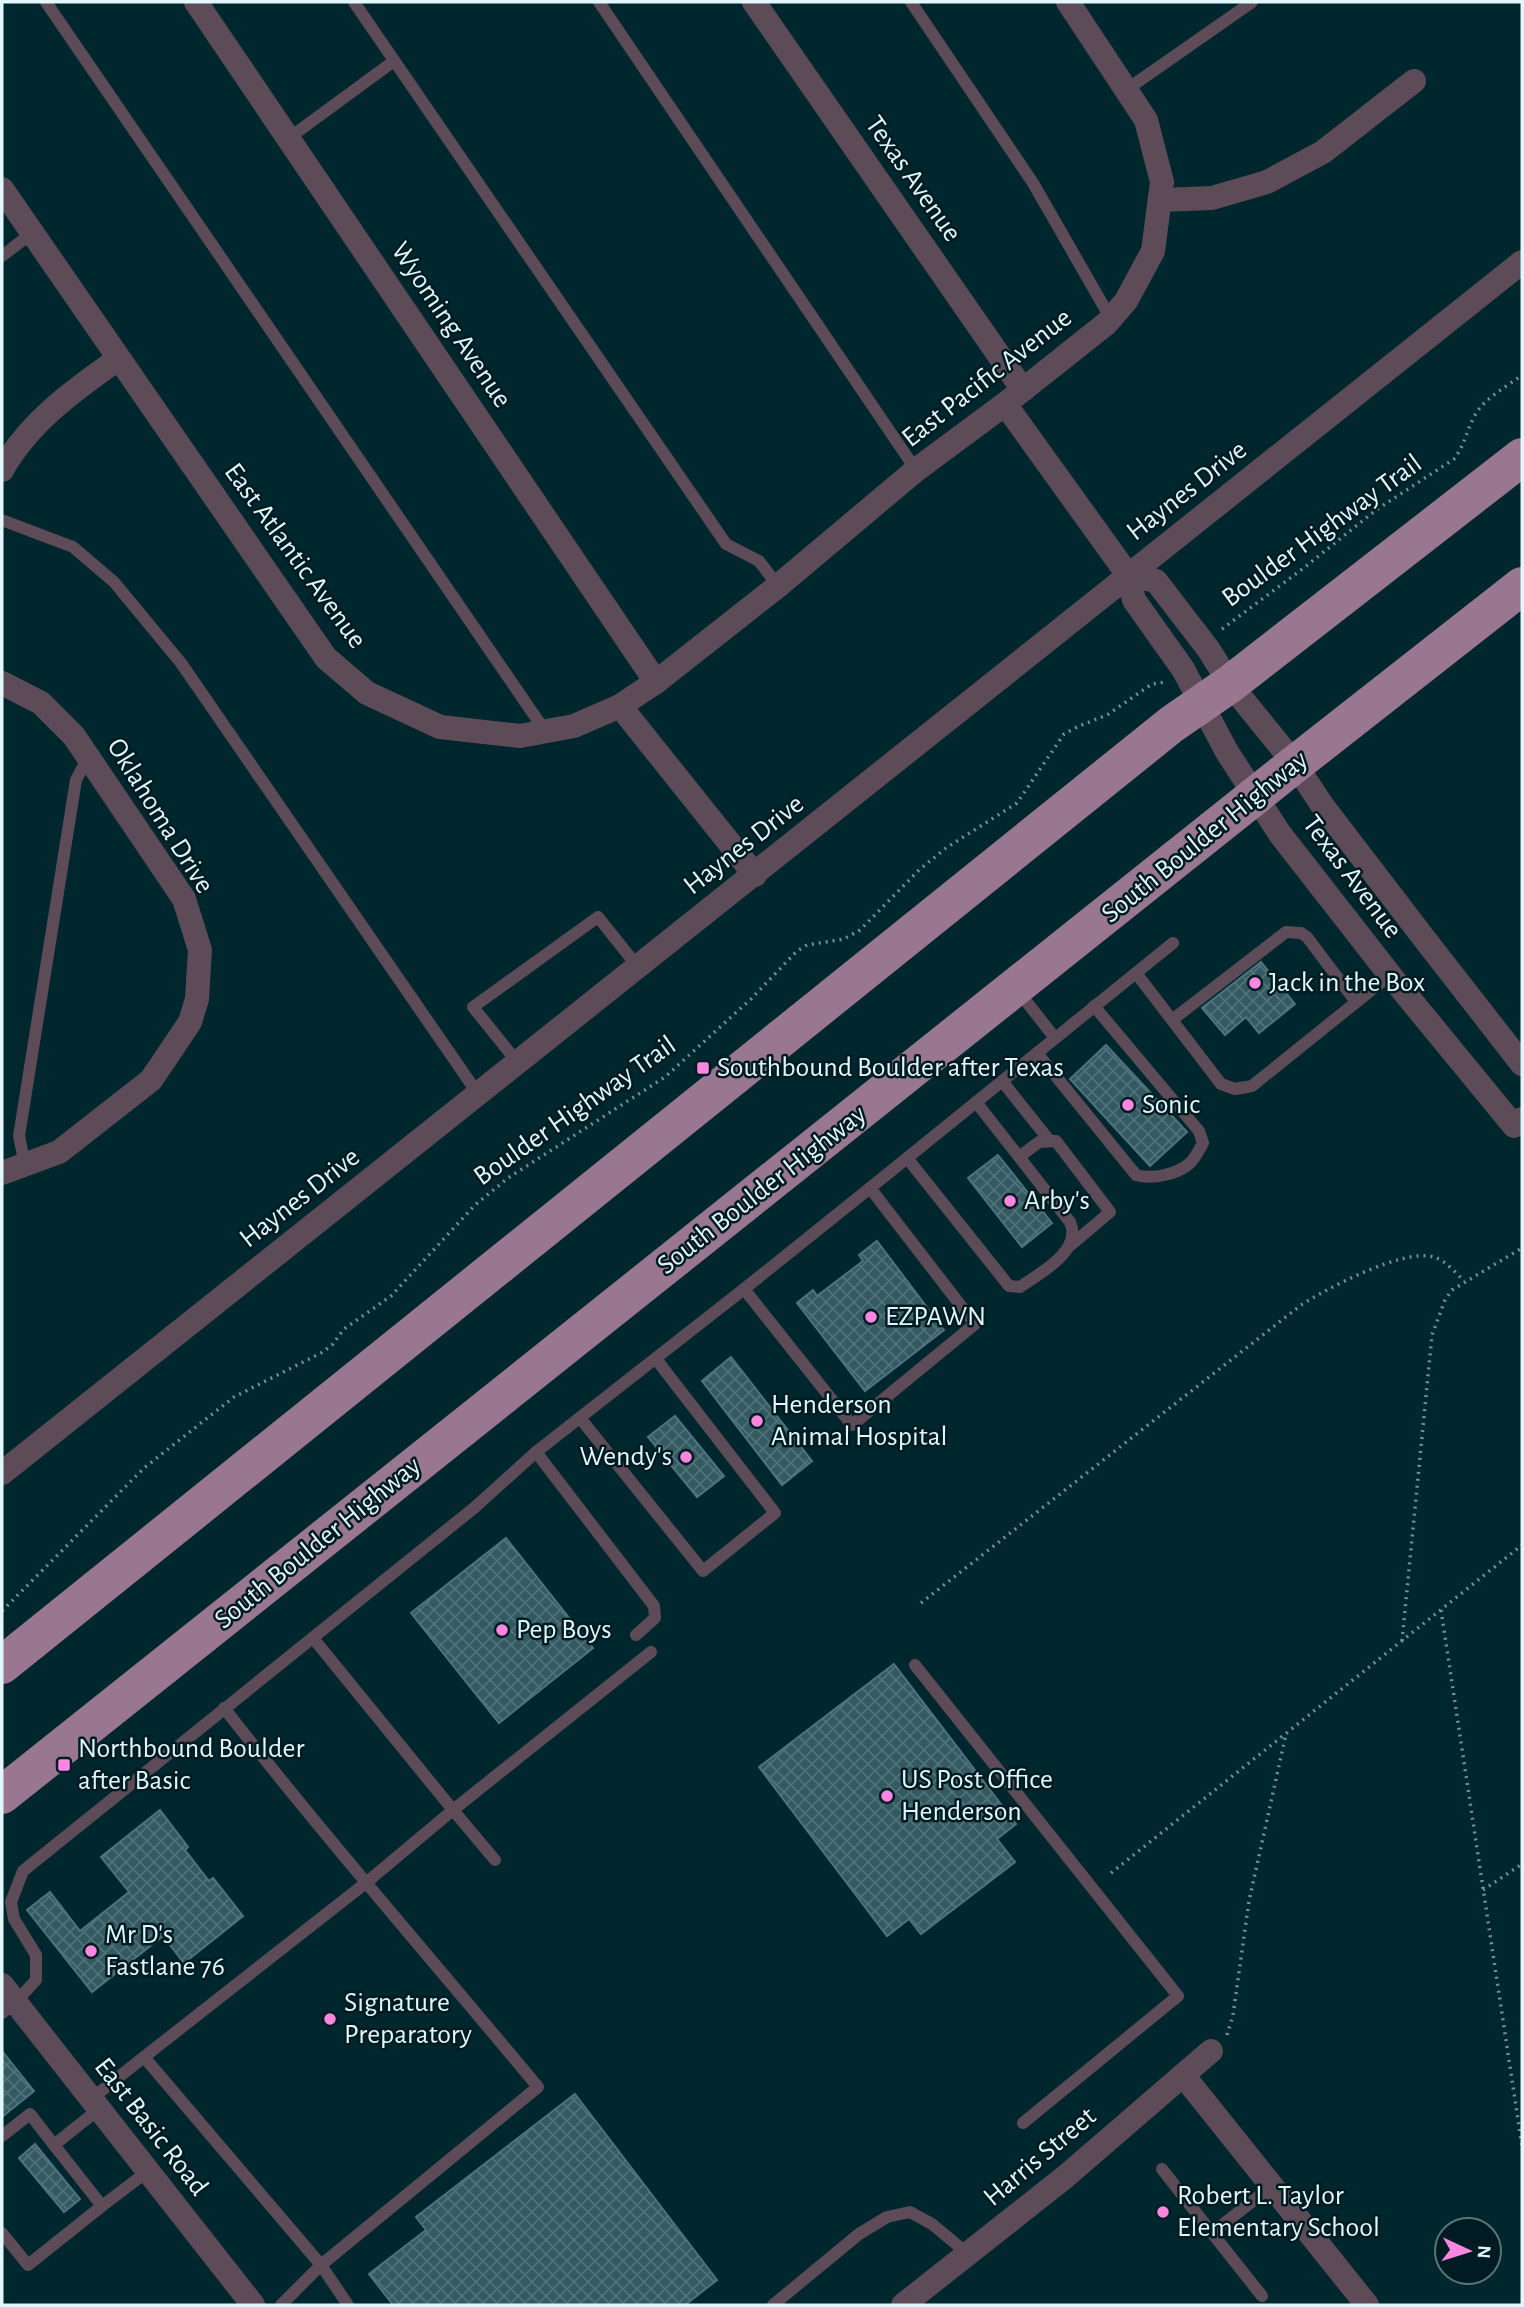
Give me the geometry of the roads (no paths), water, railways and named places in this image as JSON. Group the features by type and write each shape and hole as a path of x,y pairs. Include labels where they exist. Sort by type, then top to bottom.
{"main road":[{"path":"2,1665 1150,742 1522,457"},
{"name":"South Boulder Highway","path":"2,1795 1522,586"}],"street":[{"name":"Wyoming Avenue","path":"196,2 656,682"},
{"name":"Texas Avenue","path":"754,2 1014,397 1128,575 1134,600 1183,669 1295,764 1322,805 1522,1064"},
{"name":"East Pacific Avenue","path":"620,706 656,682 778,586 916,470 1014,397 1111,319 1126,301 1153,251 1162,182 1146,120 1068,2"},
{"path":"1161,200 1212,198 1267,182 1324,152 1414,81"},
{"name":"East Atlantic Avenue","path":"2,189 326,658 367,694 440,727 520,736 574,726 620,706"},
{"name":"Haynes Drive","path":"2,1473 1522,262"},
{"path":"2,470 12,452 61,400 118,359"},
{"name":"Texas Avenue","path":"1128,575 1156,581 1209,650 1227,752 1280,834 1390,975 1518,1123"},
{"name":"Oklahoma Drive","path":"2,683 41,703 74,736 184,899 200,950 197,999 190,1023 150,1080 59,1152 2,1173"},
{"path":"620,706 755,875"},
{"name":"East Basic Road","path":"6,2000 95,2104 253,2305"},
{"name":"Harris Street","path":"904,2305 1065,2177 1211,2051"},
{"path":"1182,2075 1367,2305"}],"lane":[{"path":"46,2 545,731"},
{"path":"354,2 726,544 759,561 778,586"},
{"path":"599,2 916,470"},
{"path":"911,2 1033,183 1111,319"},
{"path":"1126,90 1252,2"},
{"path":"289,138 394,61"},
{"path":"2,256 33,233"},
{"path":"2,520 73,547 114,582 181,663 478,1094"},
{"path":"25,1164 19,1136 76,780 88,756"},
{"path":"518,1063 473,1007 598,917 638,967"},
{"path":"1172,1020 1286,932 1301,933 1307,937 1356,1002"},
{"path":"6,2000 37,1980 36,1955 14,1919 10,1902 23,1871 474,1508 536,1452 744,1289 1173,943"},
{"path":"1136,973 1221,1084 1236,1089 1252,1086 1390,975"},
{"path":"1016,988 1055,1038"},
{"path":"1037,1053 1136,1175 1150,1177 1176,1171 1189,1164 1203,1143 1199,1131 1094,1006"},
{"path":"1002,1081 1049,1140"},
{"path":"976,1102 1070,1222 1073,1231 1070,1245"},
{"path":"907,1158 1001,1279 1009,1286 1020,1287 1065,1253 1070,1245 1110,1212 1056,1141 1040,1142 1019,1157"},
{"path":"744,1289 852,1425 975,1324 870,1188"},
{"path":"580,1418 703,1571 775,1513 656,1359"},
{"path":"536,1452 654,1606 655,1618 636,1635"},
{"path":"313,1638 495,1860"},
{"path":"54,2145 144,2057 367,1882 651,1652"},
{"path":"915,1665 1178,1996 1023,2123"},
{"path":"224,1708 538,2087 321,2265 281,2305"},
{"path":"144,2057 321,2265 348,2305"},
{"path":"2,2136 30,2114 102,2206"},
{"path":"1162,2169 1262,2297"},
{"path":"2,2233 28,2265 148,2171"},
{"path":"1212,2233 1272,2186"},
{"path":"773,2305 859,2234 887,2217 910,2212 932,2224 968,2254"}],"place":[{"name":"Jack in the Box","path":"1255,983"},
{"name":"Southbound Boulder after Texas","path":"703,1068"},
{"name":"Sonic","path":"1128,1105"},
{"name":"Arby's","path":"1010,1201"},
{"name":"EZPAWN","path":"871,1317"},
{"name":"Henderson Animal Hospital","path":"757,1421"},
{"name":"Wendy's","path":"686,1457"},
{"name":"Pep Boys","path":"502,1630"},
{"name":"Northbound Boulder after Basic","path":"64,1765"},
{"name":"US Post Office Henderson","path":"887,1796"},
{"name":"Mr D's Fastlane 76","path":"91,1951"},
{"name":"Signature Preparatory","path":"330,2019"},
{"name":"Robert L. Taylor Elementary School","path":"1163,2212"}]}
